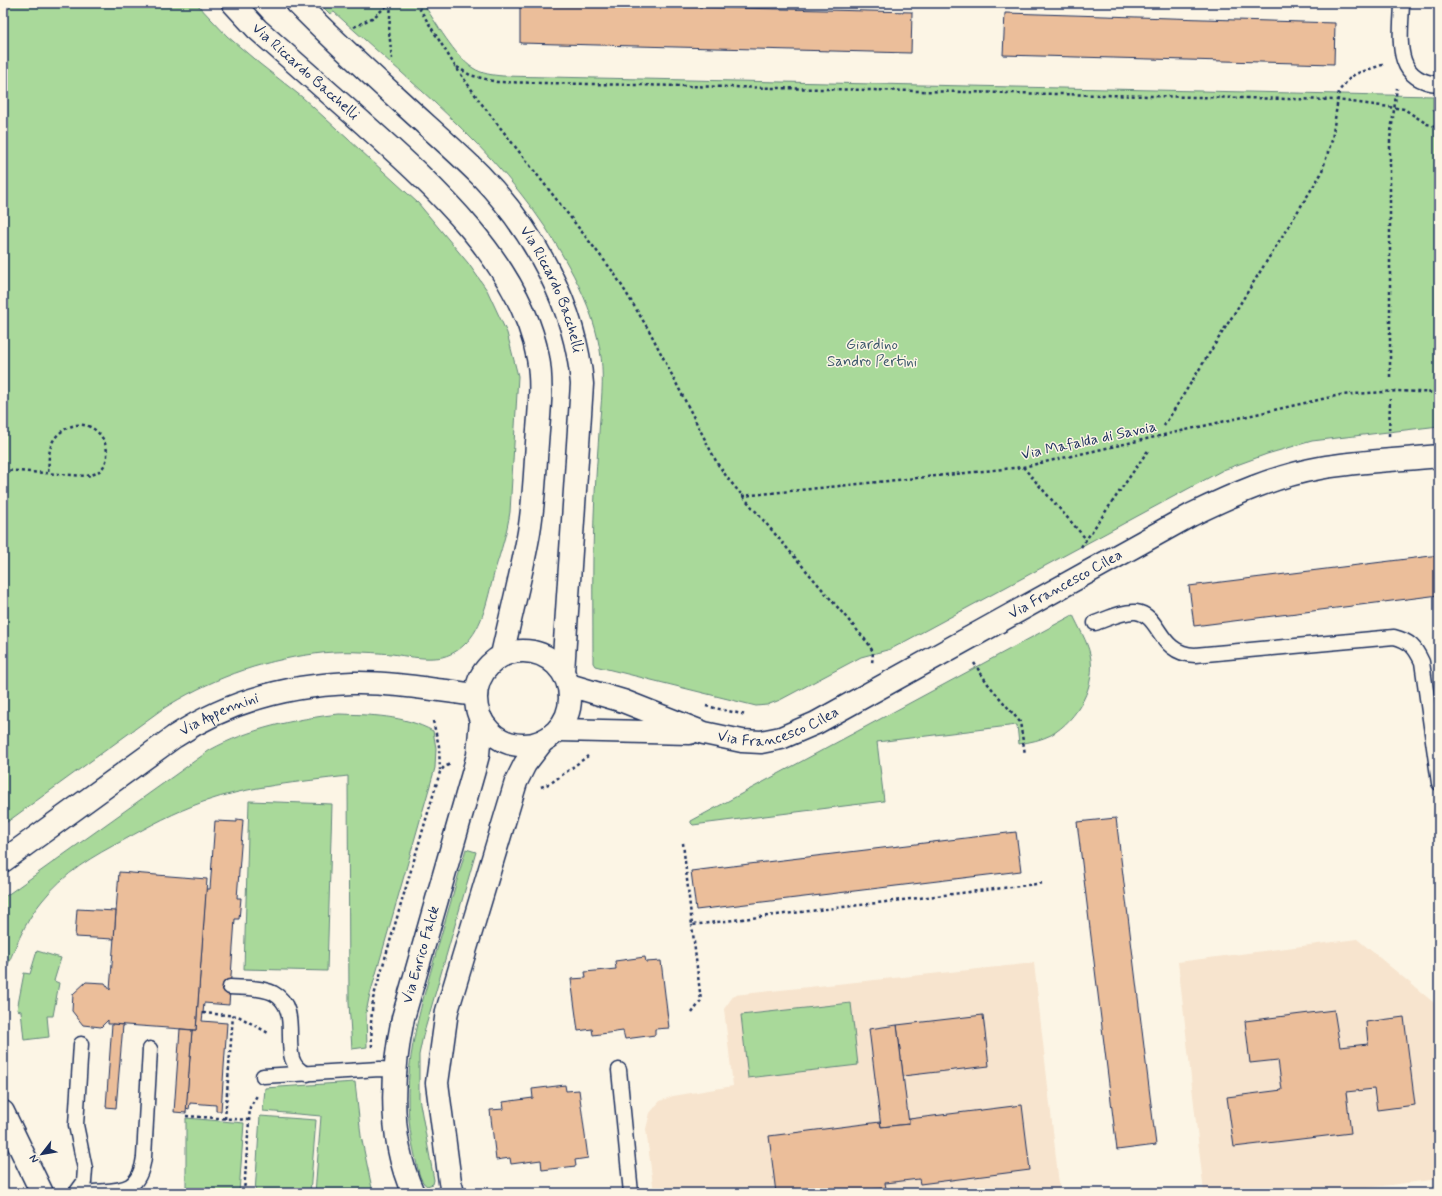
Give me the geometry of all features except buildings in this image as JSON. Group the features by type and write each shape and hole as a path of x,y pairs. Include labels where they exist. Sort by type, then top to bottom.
{"street":[{"name":"Via Riccardo Bacchelli","path":"233,3 257,29 422,175 448,202 492,258 509,284 523,312 532,335 538,357 541,398 529,531 502,656"},
{"name":"Via Riccardo Bacchelli","path":"297,3 336,43 467,163 493,190 534,245 568,315 580,363 582,384 566,678"},
{"name":"Via Francesco Cilea","path":"566,678 704,733 742,741 761,742 792,735 816,724 1218,502 1269,481 1321,468 1439,456"},
{"path":"453,1193 450,1182 437,1083 447,1011 516,782 525,764 550,736 569,708 571,700 566,678 553,661 537,653 519,651 502,656 495,660 483,672 476,695 476,703 481,719 491,733 506,742 524,745 550,736"},
{"name":"Via Appennini","path":"3,861 174,737 193,725 229,707 293,689 353,683 476,695"},
{"name":"Via Enrico Falck","path":"413,1193 401,1156 396,1126 394,1070 403,1018 478,755 481,719"},
{"name":"Via Francesco Cilea","path":"550,736 704,733"},
{"path":"3,1112 42,1193"}],"lane":[{"path":"1402,3 1400,48 1402,58 1407,68 1419,80 1439,84"},
{"path":"1095,623 1127,612 1137,612 1146,616 1165,641 1174,650 1190,655 1394,637 1406,640 1417,651 1422,662 1439,783"},
{"path":"230,987 264,990 278,996 289,1013 291,1052 295,1066 307,1074"},
{"path":"76,1193 84,1182 85,1169 76,1125 81,1044"},
{"path":"85,1193 121,1192 135,1185 139,1179 143,1170 150,1049"},
{"path":"263,1076 380,1069 394,1070"},
{"path":"619,1070 631,1193"}],"path":[{"path":"349,29 374,17 391,3"},
{"path":"391,3 389,31 394,65"},
{"path":"416,3 454,66 618,279 650,332 717,462 741,496 868,643 874,657 871,667"},
{"path":"1164,426 1321,174 1332,140 1339,91 1355,74 1402,58"},
{"path":"454,66 470,75 497,82 1337,100 1404,109 1427,124 1439,127"},
{"path":"1390,376 1390,139 1393,107"},
{"name":"Via Mafalda di Savoia","path":"741,496 1023,467 1156,438 1268,410 1340,395 1398,391 1439,393"},
{"path":"1389,436 1390,399"},
{"path":"3,470 48,474 86,476 101,471 107,459 105,443 101,436 94,429 82,425 75,425 61,432 51,446 48,474"},
{"path":"1080,551 1086,539 1149,449"},
{"path":"1023,467 1086,539"},
{"path":"974,663 988,684 1020,722 1025,754"},
{"path":"701,705 750,715"},
{"path":"433,722 439,746 440,772"},
{"path":"538,787 551,783 595,751"},
{"path":"683,843 701,1001 692,1013"},
{"path":"692,925 1045,883"},
{"path":"203,1013 233,1015 242,1018 278,1039 291,1052"},
{"path":"225,1119 233,1015"},
{"path":"244,1193 250,1104 258,1094 259,1081 263,1076"},
{"path":"186,1116 249,1120"}],"shaded area":[{"path":"1357,939 1439,1007 1439,1179 1326,1193 1204,1193 1178,962"},
{"path":"1034,963 1060,1193 654,1193 646,1129 650,1113 660,1101 673,1096 733,1086 724,1009 734,995"}],"green space":[{"path":"3,3 196,3 227,36 302,97 418,203 468,263 487,290 507,333 518,376 510,512 507,527 481,620 471,638 461,648 446,656 438,658 363,652 324,653 274,661 234,673 179,699 161,710 3,825"},
{"name":"Giardino Sandro Pertini","path":"319,3 423,3 453,48 466,63 480,72 491,75 1433,96 1433,110 1439,111 1439,426 1312,441 1267,454 1223,470 891,649 861,657 780,700 767,705 756,706 595,666 593,663 593,534 602,375 598,339 592,317 579,285 546,228 520,193 492,160 431,99 334,12 330,14"},
{"path":"1073,615 1089,649 1091,677 1088,689 1077,711 1061,728 1051,735 1039,740 1019,744 1017,725 877,742 884,801 693,825 691,823 691,821"},
{"path":"339,714 387,717 422,726 433,731 436,748 435,768 369,998 366,1013 367,1047 352,1049 349,1003 348,776 256,788 203,802 172,815 101,852 69,874 42,901 25,927 3,976 3,898 210,750 240,736 272,726"},
{"path":"249,801 332,804 327,971 244,969"},
{"path":"466,849 476,852 423,1036 419,1055 419,1098 434,1180 433,1184 427,1186 422,1181 419,1172 410,1130 408,1105 411,1056 427,984"},
{"path":"37,951 61,958 54,981 59,983 53,1016 47,1016 49,1037 24,1040 21,1011 17,1010 24,973 30,974"},
{"path":"851,1003 858,1065 748,1078 741,1015"},
{"path":"355,1082 361,1136 373,1193 315,1193 321,1116 263,1111 265,1088"},
{"path":"260,1116 316,1120 310,1193 255,1193"},
{"path":"186,1118 244,1123 239,1193 186,1193"}]}
